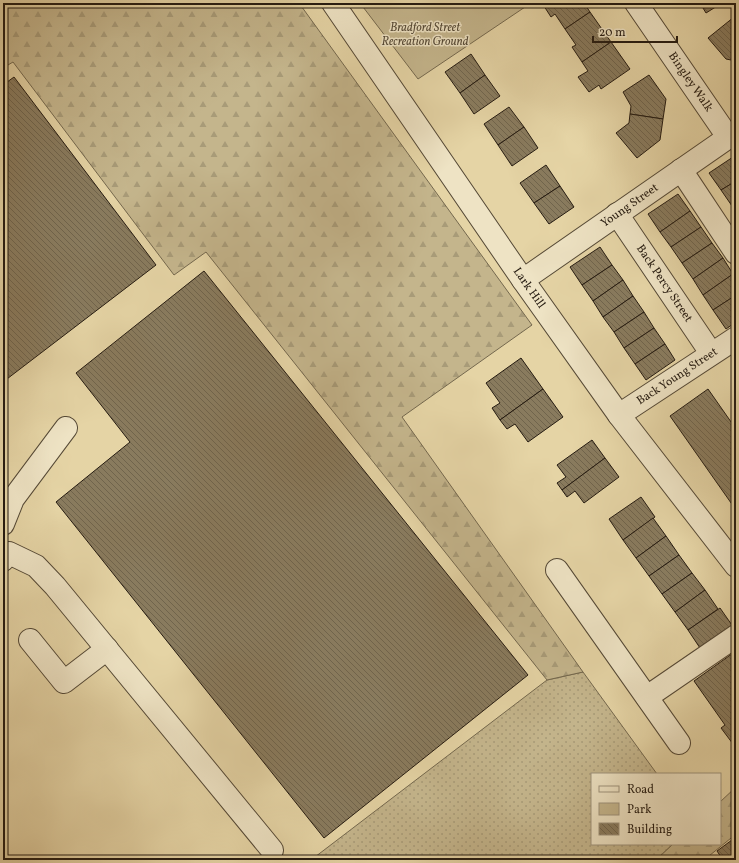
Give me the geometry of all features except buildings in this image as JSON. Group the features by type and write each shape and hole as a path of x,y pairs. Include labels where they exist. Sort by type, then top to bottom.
{"street":[{"name":"Lark Hill","path":"333,3 523,280 619,415 736,566"},
{"name":"Bingley Walk","path":"640,4 732,134"},
{"name":"Young Street","path":"523,280 732,134"},
{"path":"681,170 736,253"},
{"name":"Back Percy Street","path":"617,214 711,353"},
{"name":"Back Young Street","path":"619,415 711,353 736,338"},
{"path":"3,524 13,499 66,428"},
{"path":"5,551 36,566 107,648 272,850"},
{"path":"557,570 679,743"},
{"path":"647,698 736,636"},
{"path":"30,640 64,682 107,648"}],"green space":[{"path":"3,3 299,3 532,325 402,417 583,672 547,680 206,252 174,275 13,62 3,68"},
{"name":"Bradford Street Recreation Ground","path":"360,3 531,3 418,79"},
{"path":"583,672 656,773 591,773 591,845 672,845 656,860 311,860 547,680"},
{"path":"736,787 736,834 704,860 656,860 672,845 721,845 721,801"}]}
